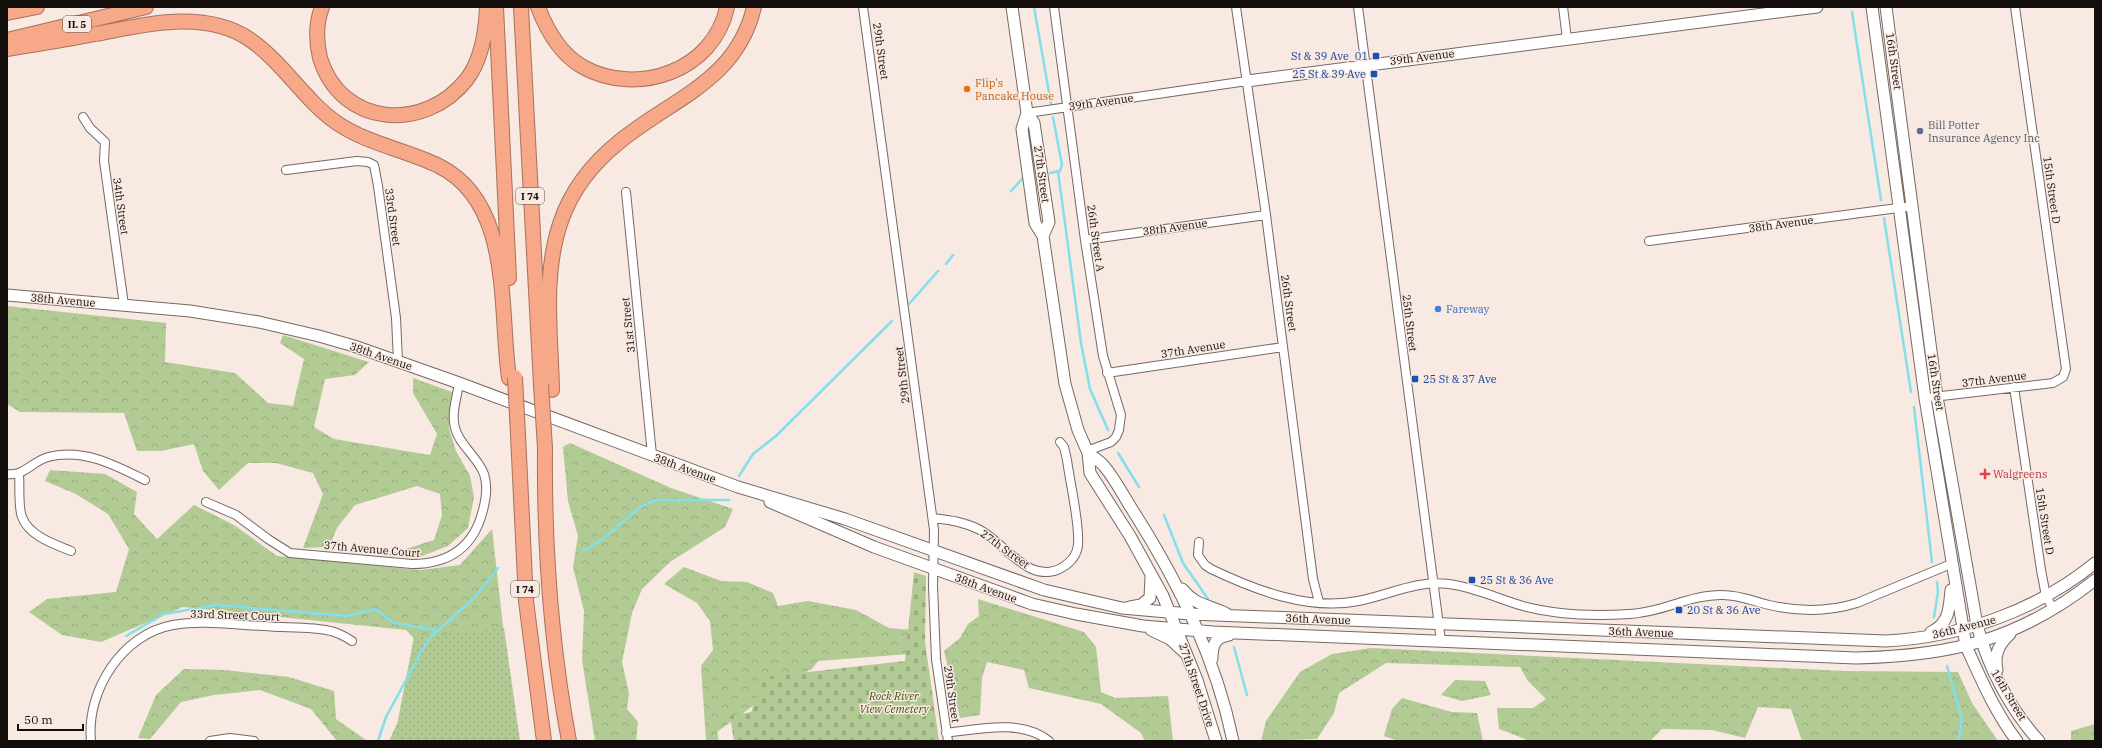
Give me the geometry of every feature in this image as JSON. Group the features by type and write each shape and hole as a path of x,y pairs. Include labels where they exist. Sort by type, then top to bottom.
{"highway":[{"name":"IL 5","path":"7,40 146,7"},
{"path":"322,7 317,31 318,49 324,68 330,80 348,100 358,106 386,116 401,116 433,108 453,94 467,79 481,48 487,7"},
{"name":"I 74","path":"496,7 512,377 518,435 526,601 544,741"},
{"name":"I 74","path":"521,7 547,387 548,448 545,492 552,619 569,741"},
{"path":"538,7 549,32 559,46 571,58 597,74 628,80 659,77 686,65 705,49 721,26 727,7"},
{"path":"547,387 552,258 560,222 573,195 595,164 620,141 707,81 727,62 748,29 754,7"},
{"path":"7,13 32,8"},
{"path":"7,48 167,22 210,25 235,32 248,39 268,54 337,123 359,135 438,166 460,180 469,190 487,222 499,261 505,351 512,377"}],"main road":[{"name":"27th Street","path":"1012,7 1027,113 1034,123 1049,222 1043,236 1065,384 1074,418 1087,452 1090,473 1150,572 1177,629"},
{"name":"39th Avenue","path":"1246,81 1818,7"},
{"name":"16th Street","path":"1872,7 1925,398 1962,628 1966,646 1980,678 2000,716 2017,741"},
{"name":"16th Street","path":"1886,7 1937,397 1978,625 1982,642 1993,671 2009,700 2039,741"},
{"name":"38th Avenue","path":"7,295 190,311 259,322 319,336 398,361 738,487 845,519 1044,590 1122,608 1170,613"},
{"path":"1087,452 1104,465 1157,549 1198,631"},
{"name":"38th Avenue","path":"738,487 833,531 1032,604 1076,614 1143,626 1177,629"},
{"name":"36th Avenue","path":"1170,613 1886,641 1920,638 1978,625 2004,616 2065,585 2095,563"},
{"path":"1920,638 1940,628 1947,619 1952,568"},
{"path":"1122,608 1141,605 1150,598 1152,586 1150,572"},
{"path":"1172,577 1191,599 1200,604 1217,608 1232,616"},
{"name":"36th Avenue","path":"1177,629 1441,642 1856,658 1904,656 1966,646 1982,642 2014,630 2053,609 2095,580"},
{"path":"1143,626 1170,639 1188,656"},
{"name":"27th Street Drive","path":"1177,629 1188,656 1216,741"},
{"path":"2009,700 1998,675 1995,659 2001,643 2014,630"},
{"name":"27th Street Drive","path":"1198,631 1212,666 1233,741"},
{"path":"1212,666 1212,649 1215,642 1222,636 1237,633"}],"street":[{"name":"29th Street","path":"863,7 933,518 935,552 936,659 947,737"},
{"name":"26th Street A","path":"1054,7 1085,240 1103,356 1121,415 1119,430 1111,442 1087,452"},
{"name":"26th Street","path":"1236,7 1266,215 1313,578 1319,602"},
{"name":"25th Street","path":"1358,7 1441,642"},
{"path":"1563,7 1567,39"},
{"name":"15th Street D","path":"2014,7 2066,369 2063,377"},
{"name":"39th Avenue","path":"1027,113 1246,81"},
{"name":"34th Street","path":"82,117 90,128 105,142 104,161 124,305"},
{"name":"33rd Street","path":"286,170 357,161 368,162 374,165 396,318 398,361"},
{"name":"31st Street","path":"626,192 652,455"},
{"name":"38th Avenue","path":"1649,242 1913,206"},
{"name":"38th Avenue","path":"1085,240 1266,215"},
{"name":"37th Avenue","path":"1107,373 1283,347"},
{"name":"37th Avenue","path":"1925,398 2053,383 2063,377"},
{"name":"37th Avenue Court","path":"206,502 236,515 268,539 290,552 412,564 430,564 452,554 462,548 475,532 486,500 486,483 480,467 456,430 453,420 459,383"},
{"name":"15th Street D","path":"2014,387 2040,562 2046,596 2053,609"},
{"name":"27th Street","path":"933,518 963,522 981,531 1014,558 1030,568 1046,572 1062,568 1073,559 1078,544 1067,460 1064,447 1060,442"},
{"path":"9,474 19,474 31,465 48,457 78,454 114,464 145,480"},
{"path":"19,474 22,516 29,528 44,539 72,551"},
{"name":"36th Avenue","path":"1199,542 1198,555 1205,565 1211,569 1262,590 1298,600 1340,604 1357,602 1407,586 1450,584 1529,608 1565,612 1629,614 1647,612 1717,595 1743,598 1769,605 1798,610 1815,611 1842,608 1952,568"},
{"name":"33rd Street Court","path":"92,741 92,712 104,678 127,650 148,634 161,629 188,623 217,623 330,631 352,641"},
{"path":"947,737 983,729 1023,729 1032,730 1049,741"},
{"path":"210,741 230,738 254,741"}],"green space":[{"path":"7,306 166,323 165,362 235,373 268,403 293,406 304,359 280,343 283,335 369,362 355,375 325,379 314,427 334,439 430,455 437,434 413,393 413,378 452,392 449,429 456,451 470,476 474,497 468,528 448,546 417,558 387,555 434,540 442,515 440,494 417,486 355,505 337,528 329,547 303,548 323,494 313,473 276,463 248,463 219,490 203,471 194,444 161,451 137,451 124,413 20,412 7,404"},
{"path":"570,443 671,488 733,509 725,527 670,562 642,589 632,613 622,662 629,694 627,709 638,722 636,741 595,741 582,660 584,611 573,567 578,536 568,501 563,447"},
{"path":"50,470 105,474 137,492 134,514 157,539 194,505 234,525 277,556 420,570 460,565 492,529 516,741 389,741 428,653 406,630 183,607 101,642 62,635 29,612 47,599 116,592 129,549 108,514 76,494 45,481"},
{"path":"684,567 721,581 747,582 773,593 778,606 808,601 856,610 889,628 912,630 909,654 818,661 812,669 784,683 717,732 719,741 706,741 701,666 713,650 710,621 697,603 664,584"},
{"name":"Rock River View Cemetery","path":"914,572 926,576 925,642 939,741 734,741 730,716 751,712 764,677 905,661"},
{"path":"978,599 1084,632 1096,647 1101,692 1115,698 1168,696 1173,741 1145,741 1141,733 1101,704 1029,688 1024,670 987,662 982,678 980,715 960,718 944,651 960,638 968,624 979,616"},
{"path":"504,628 520,741 394,741 414,637"},
{"path":"1371,648 1844,671 1958,672 1972,703 1998,741 1802,741 1791,709 1758,707 1745,738 1712,730 1662,729 1650,741 1525,741 1525,739 1499,729 1497,708 1533,708 1546,699 1528,681 1520,667 1386,663 1339,693 1334,713 1317,739 1261,741 1266,721 1300,672 1332,654"},
{"path":"184,669 225,670 289,677 334,691 336,719 366,740 376,741 337,741 311,709 260,690 214,695 181,702 150,739 138,738 156,695"},
{"path":"1455,680 1485,681 1491,695 1462,701 1441,695"},
{"path":"1402,698 1452,712 1477,713 1483,741 1398,741 1384,736 1392,709"},
{"path":"2095,724 2095,741 2071,741 2071,731"}],"waterway":[{"path":"1034,7 1051,104"},
{"path":"1852,12 1881,200"},
{"path":"1050,173 1060,171 1062,165 1053,117"},
{"path":"1058,171 1081,343 1090,389 1108,430"},
{"path":"1011,191 1023,178"},
{"path":"1884,218 1911,392"},
{"path":"946,264 953,255"},
{"path":"909,304 938,271"},
{"path":"739,476 753,454 776,436 892,321"},
{"path":"1914,407 1932,562"},
{"path":"1118,453 1139,487"},
{"path":"583,551 603,539 640,507 655,500 729,500"},
{"path":"1164,515 1183,563 1208,599"},
{"path":"378,741 386,717 425,645 433,635 474,598 498,568"},
{"path":"1934,617 1938,592 1937,582"},
{"path":"126,636 164,614 217,605 347,616 375,609 394,623 437,630"},
{"path":"1234,647 1247,695"},
{"path":"1947,666 1962,719 1958,741"}],"place":[{"name":"St & 39 Ave_01","path":"1376,56"},
{"name":"25 St & 39 Ave","path":"1374,74"},
{"name":"Flip's Pancake House","path":"967,89"},
{"name":"Bill Potter Insurance Agency Inc","path":"1920,131"},
{"name":"Fareway","path":"1438,309"},
{"name":"25 St & 37 Ave","path":"1415,379"},
{"name":"Walgreens","path":"1985,474"},
{"name":"25 St & 36 Ave","path":"1472,580"},
{"name":"20 St & 36 Ave","path":"1679,610"}]}
